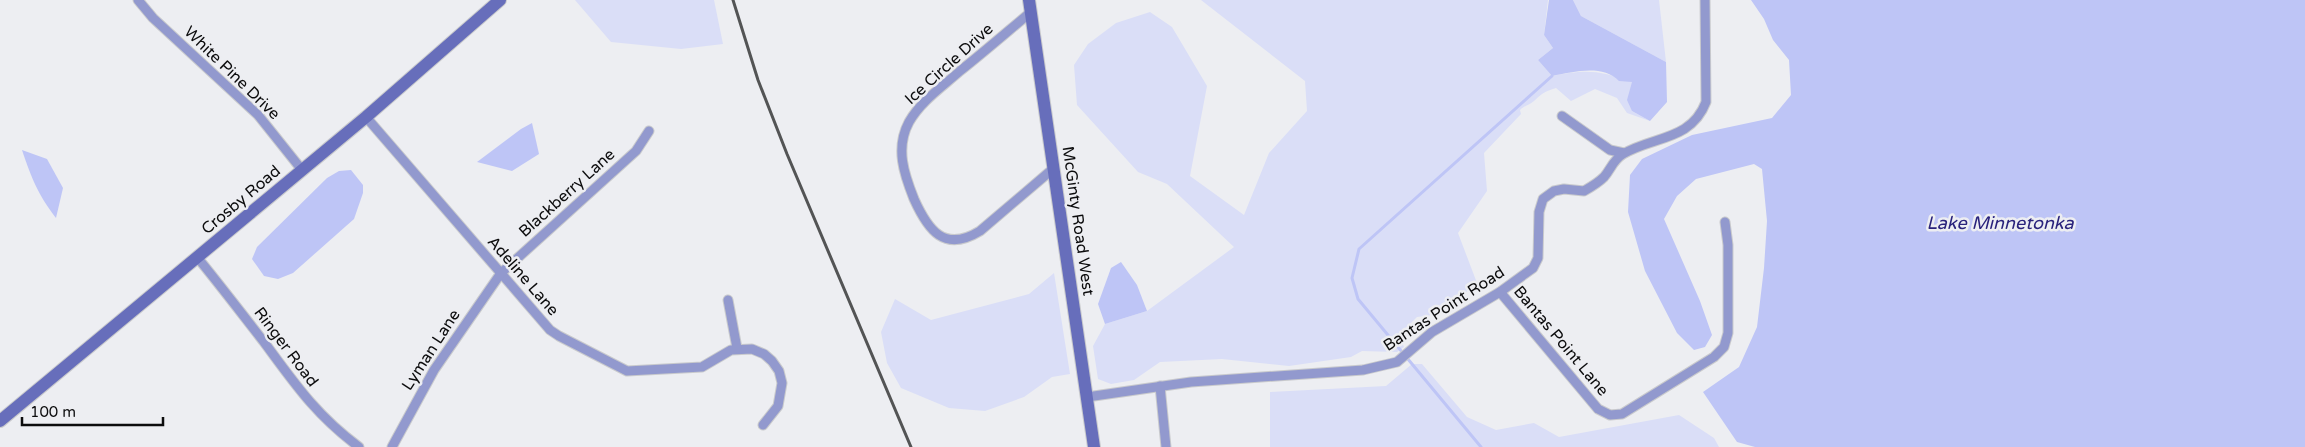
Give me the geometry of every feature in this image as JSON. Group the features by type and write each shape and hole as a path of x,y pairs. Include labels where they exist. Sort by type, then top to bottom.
{"street":[{"name":"White Pine Drive","path":"138,0 153,18 258,115 302,170"},
{"name":"Crosby Road","path":"0,422 366,117 500,0"},
{"name":"Bantas Point Road","path":"1087,397 1191,382 1363,370 1397,362 1432,332 1500,292 1533,268 1538,258 1539,212 1543,199 1554,191 1564,189 1584,191 1604,177 1613,162 1624,154 1681,131 1693,124 1701,114 1706,102 1705,0"},
{"name":"McGinty Road West","path":"1030,6 1094,447"},
{"name":"Ice Circle Drive","path":"1030,6 916,111 903,139 901,153 903,168 928,228 948,239 959,240 970,237 980,231 1054,168"},
{"path":"1562,116 1610,150 1624,154"},
{"name":"Adeline Lane","path":"366,117 550,330 615,366 626,370 702,367 737,348"},
{"name":"Blackberry Lane","path":"500,273 636,151 649,131"},
{"name":"Bantas Point Lane","path":"1500,292 1598,409 1610,415 1622,414 1695,370 1724,347 1728,333 1728,245 1725,222"},
{"name":"Ringer Road","path":"198,257 305,398 323,418 359,447"},
{"name":"Lyman Lane","path":"392,447 434,370 500,273"},
{"path":"728,300 737,348 752,349 764,354 779,371 782,382 778,406 763,425"},
{"path":"1160,386 1166,447"}],"shaded area":[{"path":"575,0 714,0 723,44 681,49 611,42"},
{"path":"1201,0 1548,0 1544,35 1553,48 1538,60 1552,76 1574,72 1592,72 1611,75 1632,82 1632,111 1650,121 1627,113 1617,98 1595,89 1571,101 1556,88 1544,93 1520,110 1521,114 1484,153 1487,191 1458,233 1477,283 1441,314 1417,317 1399,335 1404,347 1397,352 1362,351 1351,357 1289,366 1222,359 1160,362 1134,380 1111,384 1098,379 1093,346 1105,324 1147,311 1234,247 1167,184 1138,172 1077,105 1074,65 1088,44 1116,23 1150,12 1172,27 1207,86 1190,176 1244,215 1269,153 1307,111 1305,81"},
{"path":"1573,0 1659,0 1666,62 1581,16"},
{"path":"1054,273 1070,374 1052,377 1024,397 985,411 949,408 901,388 887,363 881,332 895,299 931,320 1029,294"},
{"path":"1412,364 1422,364 1467,417 1496,430 1534,423 1559,437 1679,415 1714,438 1719,447 1270,447 1270,392 1386,386"}],"water":[{"path":"1549,0 1573,0 1581,16 1666,62 1667,102 1650,121 1632,111 1627,100 1632,82 1619,81 1605,72 1596,71 1578,71 1552,76 1538,60 1553,48 1544,35"},
{"name":"Lake Minnetonka","path":"1751,0 2305,0 2305,447 1755,447 1737,442 1703,392 1739,367 1757,327 1767,221 1762,169 1754,164 1696,179 1677,196 1664,219 1700,301 1712,335 1705,347 1694,350 1677,333 1645,271 1628,212 1630,175 1642,159 1692,135 1772,118 1791,95 1789,60 1773,40 1764,19"},
{"path":"532,123 539,154 512,171 477,162 521,129"},
{"path":"22,150 47,159 63,188 56,218 36,185"},
{"path":"351,170 363,185 363,193 354,219 293,273 278,279 264,276 252,259 257,247 327,178 339,171"},
{"path":"1121,262 1137,285 1147,311 1105,324 1098,304 1111,268"}],"waterway":[{"path":"1481,447 1358,299 1352,278 1359,249 1552,76"}],"railway":[{"path":"733,0 758,80 787,154 911,447"}]}
